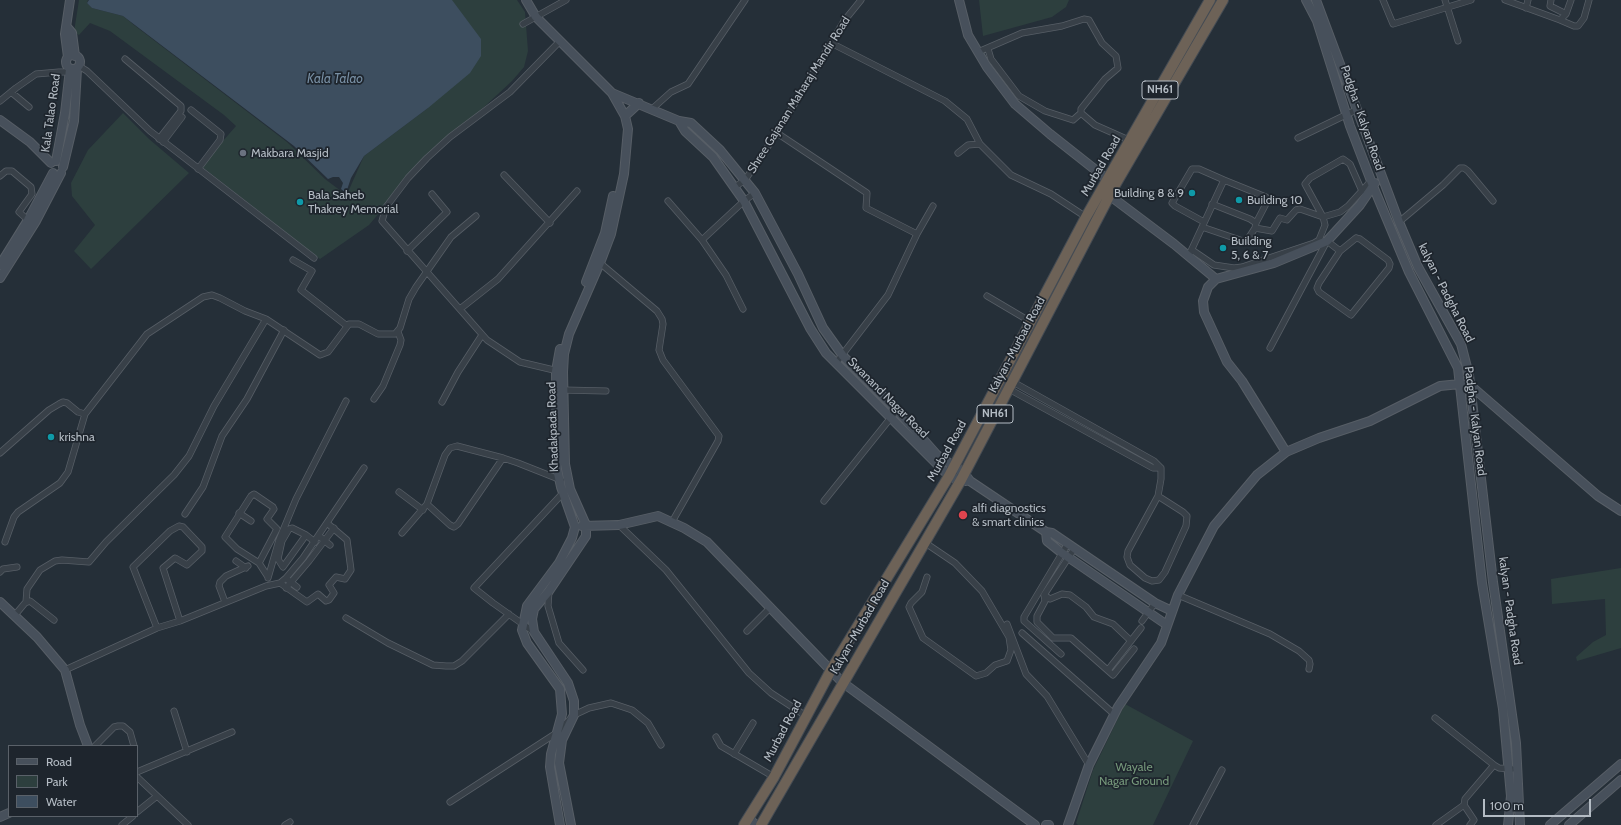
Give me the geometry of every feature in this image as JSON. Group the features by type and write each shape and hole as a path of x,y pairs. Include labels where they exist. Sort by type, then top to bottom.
{"highway":[{"name":"Murbad Road","path":"749,823 831,670 949,476 1086,217 1106,192 1131,141 1177,69 1210,0"},
{"name":"NH61","path":"1112,182 1177,69 1223,0"},
{"name":"Kalyan-Murbad Road","path":"761,825 842,682 924,542 964,478 1010,386 1062,288 1106,192"},
{"path":"1052,283 1062,288"}],"street":[{"path":"70,0 65,34 72,56 80,60 74,69"},
{"name":"Swanand Nagar Road","path":"526,0 536,16 612,93 679,121 691,123 701,134 720,150 755,193 798,274 824,328 843,356 897,410 937,455 954,466 964,478"},
{"path":"523,24 566,0"},
{"path":"652,109 671,92 688,84 745,0"},
{"name":"Shree Gajanan Maharaj Mandir Road","path":"735,187 745,180 777,133 844,21 861,0"},
{"path":"959,0 968,34 987,67 1015,104 1050,134 1112,182"},
{"name":"Padgha - Kalyan Road","path":"1306,0 1320,20 1332,68 1346,114 1372,183 1409,272 1458,368 1482,584 1503,709 1511,796 1508,825"},
{"name":"kalyan - Padgha Road","path":"1316,0 1320,20 1340,64 1399,222 1418,268 1460,344 1472,386 1493,582 1518,768 1520,825"},
{"path":"1383,0 1393,24 1446,3 1471,0"},
{"path":"1504,0 1574,26 1578,26 1584,18 1589,0"},
{"path":"1526,8 1528,0"},
{"path":"1560,20 1566,14 1571,0"},
{"path":"1446,3 1458,41"},
{"path":"1543,15 1551,3 1566,14"},
{"path":"978,52 988,49 1012,36 1062,26 1084,19 1091,22 1102,43 1116,56 1118,68 1105,79 1081,109 1081,114 1073,120 1045,111 1019,96 991,59 988,49"},
{"path":"559,372 520,362 487,340 382,221 386,208 408,178 450,137 510,92 560,41"},
{"path":"831,43 945,101 967,119 980,144 1011,175 1051,194 1086,217"},
{"path":"72,56 66,64 74,69"},
{"path":"126,59 181,106 181,111 161,140"},
{"path":"1332,68 1340,64"},
{"path":"0,101 36,74 74,69 87,71 161,140 314,258"},
{"name":"Kala Talao Road","path":"59,171 50,167 54,162 60,139 74,69"},
{"name":"Kala Talao Road","path":"0,278 59,171 71,141 74,121 74,69"},
{"path":"11,92 29,108"},
{"path":"612,93 626,119 639,103"},
{"path":"191,110 220,134 220,140 198,169"},
{"path":"1298,138 1356,110"},
{"path":"1081,114 1095,125 1131,141"},
{"path":"161,140 182,117"},
{"name":"Khadakpada Road","path":"575,527 563,493 560,450 559,372 564,333 587,285 608,234 618,174 623,128 626,119"},
{"path":"0,120 54,162 61,162 59,171"},
{"name":"Swanand Nagar Road","path":"679,121 684,131 713,157 744,201 814,334 826,353 949,476 964,478"},
{"path":"777,133 867,193 866,208 917,234"},
{"path":"695,141 701,134"},
{"path":"60,139 71,141"},
{"path":"958,153 968,145 980,144"},
{"path":"713,157 720,150"},
{"path":"1189,253 1214,264 1234,268 1271,258 1319,240 1325,225 1323,217 1305,184 1310,178 1343,159 1350,164 1362,190"},
{"path":"1399,222 1443,185 1460,168 1464,168 1468,171 1494,201"},
{"path":"1192,169 1199,169 1224,180 1266,197 1268,200 1256,226 1246,242 1203,225 1172,203 1192,169"},
{"path":"0,176 6,170 12,171 31,188 32,194 19,212 31,222"},
{"path":"504,175 550,223"},
{"path":"1212,204 1256,226 1272,231 1280,218 1287,220 1296,210 1300,209 1323,217 1340,212 1362,190 1381,176"},
{"path":"1189,253 1224,180"},
{"path":"1270,348 1327,241 1360,205 1372,183"},
{"path":"460,309 498,279 550,223 577,191"},
{"path":"1106,192 1189,253 1216,279"},
{"path":"702,240 744,201 755,193"},
{"path":"407,251 447,212 432,194"},
{"path":"668,201 702,240 726,275 743,309"},
{"path":"836,363 843,356 888,295 917,234 933,206"},
{"path":"374,399 383,386 400,345 398,332 409,299 451,237 476,216"},
{"name":"Kala Talao Road","path":"0,265 31,222"},
{"path":"1356,238 1360,239 1388,260 1390,264 1389,268 1351,315 1319,292 1317,288 1318,283 1340,251 1356,238"},
{"path":"1327,241 1340,251"},
{"path":"1286,452 1242,381 1227,362 1204,312 1204,301 1208,287 1216,279 1274,264 1327,241"},
{"path":"294,260 312,271 301,290 347,326"},
{"path":"597,262 660,315 663,324 659,350 663,360 719,436 718,441 672,522"},
{"path":"1409,272 1418,268"},
{"path":"5,542 14,517 18,512 60,483 68,472 85,414 147,334 203,297 212,295 245,311 266,319 320,355 328,352 347,326 353,323 378,334 391,335 398,332"},
{"path":"987,296 1031,322"},
{"path":"15,615 26,602 27,589 40,570 55,561 62,560 89,562 106,542 174,475 189,456 214,406 240,360 266,319"},
{"path":"814,334 824,328"},
{"path":"185,514 203,487 222,436 247,399 284,330"},
{"path":"442,402 458,372 482,335"},
{"name":"Khadakpada Road","path":"559,372 563,390 560,421"},
{"path":"1068,825 1088,765 1114,714 1161,644 1178,594 1214,526 1257,475 1286,452 1319,438 1370,421 1440,386 1460,384 1472,386 1598,496 1621,511"},
{"path":"1010,386 1113,438 1154,461 1161,468 1158,496 1128,551 1127,557 1130,565 1145,578 1152,581 1159,580 1165,572 1186,526 1187,516 1158,496"},
{"path":"1010,386 1108,444 1153,468 1161,468"},
{"path":"563,390 606,391"},
{"path":"869,396 876,390"},
{"path":"266,586 279,540 296,499 346,401"},
{"path":"0,453 49,410 59,404 67,403 78,412 85,414"},
{"path":"824,501 897,410"},
{"path":"1108,444 1113,438"},
{"path":"402,533 427,504 445,455 450,448 457,446 503,458 563,479"},
{"path":"427,504 450,526 454,527 458,524 503,458"},
{"path":"286,588 291,572 315,542 364,468"},
{"path":"964,478 1046,532 1052,533 1155,603 1172,611"},
{"name":"Khadakpada Road","path":"563,479 586,525"},
{"path":"399,492 423,510"},
{"path":"534,632 522,625 474,588 563,493"},
{"path":"259,563 277,529 267,519 274,509 273,507 254,494 239,513 225,537 226,540 259,563 268,577"},
{"path":"239,513 251,521"},
{"path":"560,825 550,767 551,754 562,714 560,689 527,643 522,630 522,625 527,606 559,563 570,542 575,527 586,525 619,525 658,516 672,522 707,542 842,682 1035,825"},
{"path":"280,583 307,602 318,594 326,601 329,600 334,593 330,585 336,577 345,579 351,570 347,540 327,523"},
{"path":"571,825 559,763 560,749 574,715 574,701 568,682 534,632 532,625 534,609 549,591 586,536 586,525"},
{"path":"619,525 666,570 749,673 771,693 806,716"},
{"path":"157,628 133,567 154,546 179,526 183,526 202,547 202,551 187,565 175,558 163,568 180,621"},
{"path":"291,572 283,566 278,559 282,541 289,529 292,528 306,535 315,542"},
{"path":"65,670 157,628 180,621 266,586 289,580 325,541 334,528"},
{"path":"1046,532 1047,541 1065,556 1167,625"},
{"path":"283,566 305,539 306,535"},
{"path":"319,536 330,545"},
{"path":"570,542 579,546"},
{"path":"924,542 955,563 982,591 1009,637 1011,650 1007,661 995,665 986,673 976,676 923,638 909,607 922,592 927,577"},
{"path":"1061,654 1024,621 1024,616 1071,547"},
{"path":"1065,556 1044,595 1045,601 1037,616 1037,622 1053,638 1071,638 1114,675 1134,649"},
{"path":"225,602 219,586 220,582 226,576 247,567 236,561"},
{"path":"0,572 3,569 17,568"},
{"path":"289,580 297,587"},
{"path":"545,580 549,591 548,606 559,643 584,670"},
{"path":"1482,584 1493,582"},
{"path":"1044,595 1050,599 1062,594 1070,595 1086,607 1094,617 1113,624 1131,641"},
{"path":"1178,594 1270,634 1299,651 1309,660 1309,669"},
{"path":"26,602 30,601 36,604 54,620"},
{"path":"0,602 15,615 65,670 80,725 88,745"},
{"path":"1142,621 1155,603"},
{"path":"747,631 771,607"},
{"path":"346,618 433,665 454,666 462,661 508,614"},
{"path":"1007,624 1026,674 1047,696 1088,765"},
{"path":"1108,670 1141,628"},
{"path":"1022,633 1114,714"},
{"path":"450,802 558,732 574,715 589,708 611,703 632,710 648,723 661,745"},
{"path":"174,712 187,752"},
{"path":"1435,718 1494,766 1509,769 1518,768"},
{"path":"734,754 753,723"},
{"path":"96,745 114,727 118,726 123,726 130,732 134,745"},
{"path":"138,772 232,732"},
{"path":"716,737 721,746 774,777"},
{"path":"1550,825 1621,764"},
{"path":"1470,825 1474,820 1464,805 1465,799 1494,766"},
{"path":"1193,825 1222,770"},
{"path":"138,778 188,825"},
{"path":"1569,825 1621,780"},
{"path":"138,811 157,796"},
{"path":"556,804 566,801"},
{"path":"1436,825 1464,805"},
{"path":"122,825 132,817"}],"green space":[{"path":"79,0 88,0 87,3 92,8 123,16 287,142 325,179 345,194 348,192 364,156 428,108 452,0 517,0 525,12 528,51 524,67 512,81 413,173 369,225 320,259 201,166 236,126 224,115 110,31 90,23 79,35 74,32"},
{"path":"979,0 1069,0 1066,7 1052,17 983,36"},
{"path":"123,113 149,139 189,173 91,269 74,251 95,225 72,196 71,183 88,150"},
{"path":"1621,568 1621,648 1577,661 1576,657 1593,642 1606,635 1605,599 1552,604 1551,579"},
{"name":"Wayale Nagar Ground","path":"1125,704 1193,741 1153,825 1078,825 1076,823 1093,770"}],"water":[{"name":"Kala Talao","path":"89,0 452,0 481,39 481,56 470,73 428,108 364,156 351,178 346,193 341,189 343,183 339,177 328,179 294,146 123,16 92,8 87,3"}],"place":[{"name":"Makbara Masjid","path":"243,153"},
{"name":"Building 8 & 9","path":"1192,193"},
{"name":"Building 10","path":"1239,200"},
{"name":"Bala Saheb Thakrey Memorial","path":"300,202"},
{"name":"Building 5, 6 & 7","path":"1223,248"},
{"name":"krishna","path":"51,437"},
{"name":"alfi diagnostics & smart clinics","path":"963,515"}]}
